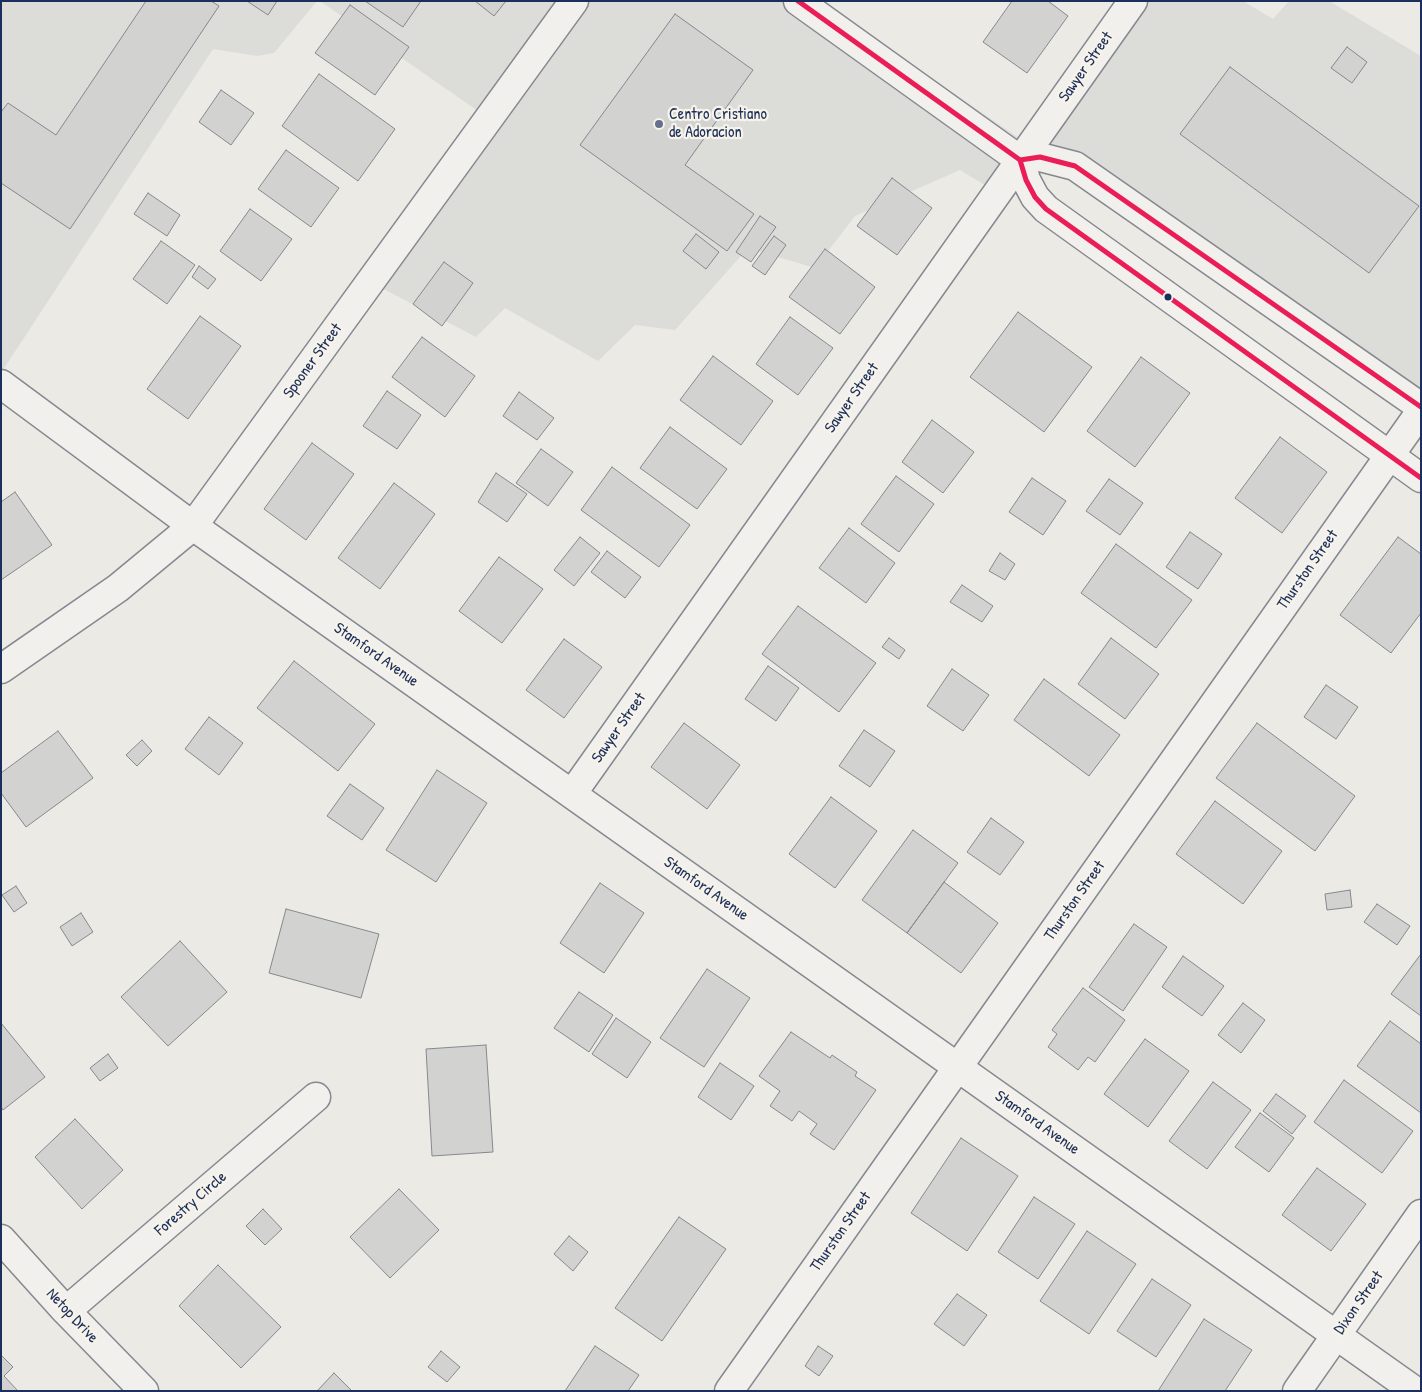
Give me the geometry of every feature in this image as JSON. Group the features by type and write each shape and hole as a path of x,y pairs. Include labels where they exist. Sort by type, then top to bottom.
{"street":[{"name":"Spooner Street","path":"1,669 118,588 194,526 574,1"},
{"path":"798,1 1020,160 1026,180 1035,197 1046,209 1421,478"},
{"name":"Sawyer Street","path":"572,794 1133,1"},
{"path":"1020,160 1040,157 1075,166 1421,407"},
{"name":"Stamford Avenue","path":"1,384 194,526 1415,1391"},
{"name":"Thurston Street","path":"729,1391 1421,411"},
{"name":"Forestry Circle","path":"66,1311 316,1097"},
{"name":"Dixon Street","path":"1297,1391 1421,1214"},
{"name":"Netop Drive","path":"1,1239 66,1311 144,1391"}],"shaded area":[{"path":"1,1 317,1 274,53 257,56 213,49 1,373"},
{"path":"320,1 820,1 1023,141 1004,191 983,184 960,170 855,216 815,268 748,248 675,330 635,325 598,361 505,308 476,337 366,280 478,118 475,109"},
{"path":"1138,1 1243,1 1273,19 1289,1 1329,1 1421,56 1421,424 1391,405 1038,151"}],"building":[{"path":"146,1 211,1 219,6 70,229 1,183 1,112 8,103 56,135"},
{"path":"247,1 277,1 268,15"},
{"path":"365,1 421,1 403,27"},
{"path":"475,1 506,1 494,16"},
{"path":"1012,1 1048,1 1068,16 1027,73 983,42"},
{"path":"350,5 409,47 375,95 315,53"},
{"path":"675,14 753,70 685,165 754,214 727,251 580,145"},
{"path":"1347,47 1367,62 1352,83 1331,68"},
{"path":"1230,67 1419,206 1369,273 1180,134"},
{"path":"319,74 395,129 358,181 282,126"},
{"path":"221,90 254,113 231,145 199,122"},
{"path":"286,150 339,188 311,227 258,189"},
{"path":"892,178 932,208 897,255 857,226"},
{"path":"148,193 180,215 167,236 134,214"},
{"path":"250,209 292,239 261,281 220,251"},
{"path":"760,216 776,227 751,262 736,252"},
{"path":"696,234 719,252 706,269 683,251"},
{"path":"774,236 786,245 765,275 752,266"},
{"path":"161,241 195,265 167,304 133,279"},
{"path":"825,249 875,287 840,334 789,297"},
{"path":"444,262 473,283 442,326 413,304"},
{"path":"199,266 216,279 208,289 192,277"},
{"path":"1018,312 1092,367 1044,432 970,377"},
{"path":"200,316 241,346 188,419 147,389"},
{"path":"790,317 833,348 798,395 756,364"},
{"path":"422,337 475,376 445,417 392,377"},
{"path":"713,356 773,401 741,445 680,400"},
{"path":"1141,357 1190,393 1135,467 1087,431"},
{"path":"387,391 421,415 397,449 363,426"},
{"path":"519,392 554,418 537,440 503,416"},
{"path":"932,420 974,452 943,493 902,462"},
{"path":"670,427 727,469 697,509 640,468"},
{"path":"1280,437 1327,472 1282,533 1235,498"},
{"path":"312,443 354,474 306,540 264,509"},
{"path":"541,449 573,472 548,506 516,483"},
{"path":"612,467 690,525 659,567 581,510"},
{"path":"496,473 527,494 507,522 478,502"},
{"path":"896,476 934,504 899,552 861,524"},
{"path":"1032,478 1066,501 1043,535 1009,512"},
{"path":"1109,479 1143,503 1120,535 1086,511"},
{"path":"394,483 435,514 380,589 338,558"},
{"path":"15,492 52,545 1,580 1,502"},
{"path":"849,528 895,563 866,603 819,568"},
{"path":"1190,532 1222,554 1198,589 1166,567"},
{"path":"580,537 600,553 574,586 554,570"},
{"path":"1398,537 1421,554 1421,613 1391,653 1340,615"},
{"path":"1116,544 1192,600 1156,648 1081,593"},
{"path":"607,551 641,577 625,598 591,572"},
{"path":"1000,553 1015,564 1005,580 989,571"},
{"path":"499,557 543,589 502,643 459,611"},
{"path":"962,585 993,606 982,622 950,602"},
{"path":"798,606 876,663 839,712 762,654"},
{"path":"889,638 905,650 899,659 882,647"},
{"path":"1111,638 1159,674 1125,719 1078,684"},
{"path":"564,639 602,667 564,718 526,690"},
{"path":"294,661 375,724 338,771 257,708"},
{"path":"768,666 799,688 776,721 745,699"},
{"path":"952,669 989,695 963,731 927,706"},
{"path":"1044,679 1120,735 1089,776 1014,720"},
{"path":"1326,685 1358,707 1336,739 1304,717"},
{"path":"209,717 243,743 219,775 185,749"},
{"path":"684,723 740,765 707,809 651,767"},
{"path":"1257,723 1355,796 1315,851 1216,778"},
{"path":"864,730 895,751 870,787 839,766"},
{"path":"58,731 93,778 26,827 1,793 1,773"},
{"path":"142,740 152,751 137,766 126,755"},
{"path":"437,770 487,803 436,882 386,850"},
{"path":"350,784 384,808 362,840 327,816"},
{"path":"831,797 877,831 835,888 789,854"},
{"path":"1215,801 1282,851 1243,904 1176,854"},
{"path":"991,818 1024,842 1000,875 967,852"},
{"path":"913,830 958,863 907,933 862,900"},
{"path":"944,882 998,923 961,973 907,933"},
{"path":"600,883 644,913 604,973 560,943"},
{"path":"16,886 27,903 14,912 2,895"},
{"path":"1350,890 1352,907 1327,910 1325,894"},
{"path":"1377,904 1410,926 1397,945 1364,922"},
{"path":"286,909 379,934 361,998 269,973"},
{"path":"81,913 93,932 72,946 60,927"},
{"path":"1134,924 1167,947 1123,1011 1089,987"},
{"path":"180,941 227,992 168,1046 121,997"},
{"path":"1421,954 1421,1016 1391,994"},
{"path":"1183,956 1224,986 1202,1016 1162,987"},
{"path":"707,969 750,998 704,1067 660,1038"},
{"path":"1083,988 1125,1020 1095,1062 1088,1057 1078,1070 1048,1047 1057,1034 1052,1030"},
{"path":"579,992 613,1015 589,1052 554,1028"},
{"path":"1243,1003 1265,1020 1241,1053 1218,1035"},
{"path":"616,1018 651,1042 627,1078 592,1054"},
{"path":"1390,1021 1421,1044 1421,1113 1357,1066"},
{"path":"1,1023 45,1077 3,1110 1,1107"},
{"path":"791,1032 830,1058 832,1055 857,1072 855,1076 876,1090 834,1150 810,1134 817,1124 799,1111 792,1121 770,1106 780,1091 759,1076"},
{"path":"1145,1039 1189,1071 1148,1127 1104,1094"},
{"path":"486,1045 493,1152 432,1156 426,1049"},
{"path":"108,1054 118,1068 100,1081 90,1068"},
{"path":"720,1063 754,1086 731,1120 698,1097"},
{"path":"1344,1080 1413,1131 1382,1173 1314,1122"},
{"path":"1213,1082 1251,1110 1207,1169 1169,1141"},
{"path":"1276,1094 1306,1116 1292,1134 1263,1111"},
{"path":"1260,1113 1294,1138 1269,1172 1235,1147"},
{"path":"75,1119 123,1170 82,1209 35,1157"},
{"path":"961,1138 1018,1176 967,1251 911,1213"},
{"path":"1317,1168 1366,1204 1331,1251 1282,1215"},
{"path":"399,1189 439,1230 390,1278 350,1237"},
{"path":"1034,1197 1075,1224 1038,1279 998,1252"},
{"path":"263,1209 282,1229 265,1245 246,1226"},
{"path":"679,1217 726,1249 662,1341 615,1308"},
{"path":"1087,1231 1136,1264 1089,1334 1040,1301"},
{"path":"569,1236 588,1252 573,1271 554,1254"},
{"path":"218,1265 281,1327 241,1368 179,1306"},
{"path":"1152,1279 1191,1305 1156,1357 1117,1331"},
{"path":"957,1294 987,1315 964,1346 934,1324"},
{"path":"1204,1319 1252,1350 1225,1391 1158,1391"},
{"path":"595,1346 639,1375 628,1391 565,1391"},
{"path":"818,1346 833,1356 819,1376 805,1366"},
{"path":"441,1351 460,1367 447,1382 428,1367"},
{"path":"1,1355 13,1367 4,1376 18,1391 1,1391"},
{"path":"334,1373 352,1391 317,1391"}],"transit line":[{"path":"798,1 1020,160 1026,180 1035,197 1046,209 1421,478"},
{"path":"988,137 1020,160 1040,157 1075,166 1421,407"}],"place":[{"name":"Centro Cristiano de Adoracion","path":"659,124"}]}
